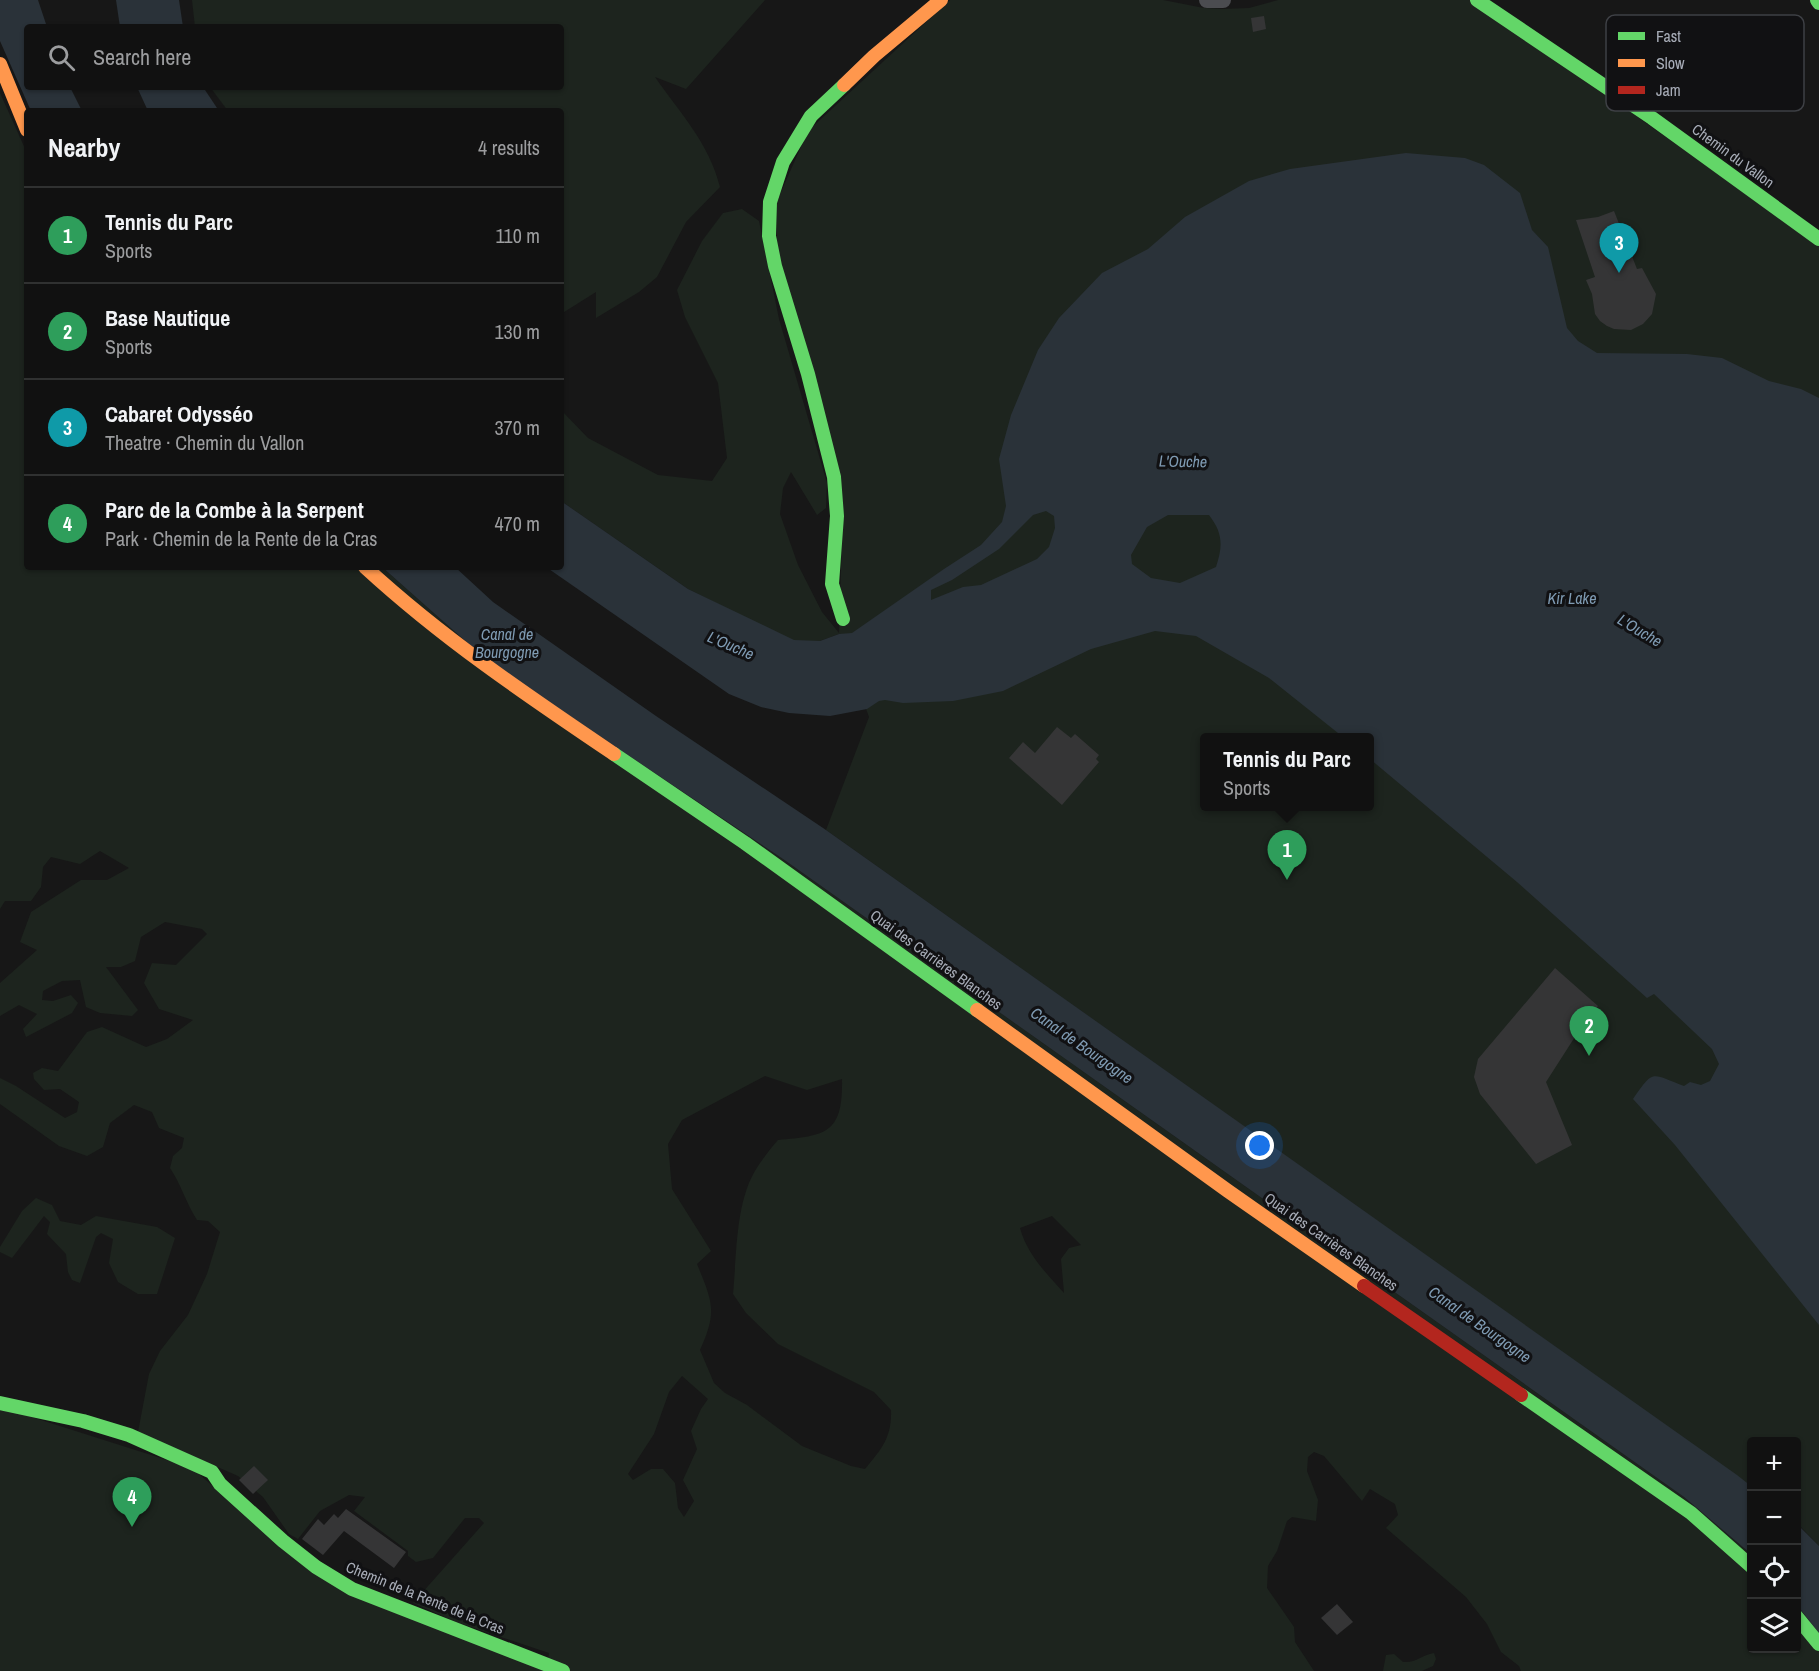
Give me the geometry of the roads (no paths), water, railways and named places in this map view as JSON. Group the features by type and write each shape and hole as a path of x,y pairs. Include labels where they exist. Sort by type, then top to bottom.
{"street":[{"path":"843,619 832,584 837,516 834,477 808,374 775,266 769,236 770,202 783,162 811,116 874,56 941,0"},
{"path":"1207,0 1223,0"},
{"name":"Chemin du Vallon","path":"1477,0 1606,87"},
{"path":"0,64 24,123"},
{"name":"Chemin du Vallon","path":"1642,111 1819,239"},
{"name":"Quai des Carrières Blanches","path":"368,570 498,676 745,843 1228,1191 1691,1513 1747,1563"},
{"name":"Chemin de la Rente de la Cras","path":"0,1403 83,1421 129,1435 212,1472 220,1484 285,1544 324,1574 352,1589 563,1671"},
{"path":"1801,1621 1819,1644"}],"water":[{"path":"0,0 38,0 46,24 24,24 24,90 72,90 80,108 30,108 0,41"},
{"path":"116,0 179,0 183,24 120,24"},
{"path":"138,90 205,90 217,108 147,108"},
{"name":"Kir Lake","path":"1406,153 1465,158 1484,165 1520,193 1532,230 1548,247 1567,328 1578,341 1597,353 1687,354 1722,358 1769,381 1801,389 1819,398 1819,1325 1675,1145 1633,1099 1645,1082 1654,1076 1684,1086 1690,1082 1701,1085 1710,1081 1719,1064 1712,1049 1654,994 1647,998 1517,882 1374,762 1374,733 1338,733 1269,678 1196,636 1155,631 1091,649 1003,691 953,701 903,703 885,700 867,709 830,716 789,713 761,707 729,694 550,570 564,570 564,503 688,589 794,640 820,641 839,634 852,633 981,545 1002,522 1006,506 999,459 1011,415 1038,350 1059,318 1102,273 1148,249 1185,217 1249,181 1290,169","holes":["1046,511 1054,516 1055,528 1049,547 1037,559 981,585 963,587 931,600 931,590 952,580 999,549 1033,515","1168,515 1209,515 1217,528 1220,540 1220,553 1216,567 1180,583 1151,578 1132,564 1131,555 1147,527"]},
{"name":"Canal de Bourgogne","path":"385,570 458,570 493,602 656,716 826,830 1737,1475 1747,1483 1747,1551 1684,1497 783,859 489,662"},
{"path":"1801,1528 1819,1546 1819,1633 1801,1610"}],"place":[{"name":"Cabaret Odysséo","path":"1619,273"},
{"name":"Tennis du Parc","path":"1287,880"},
{"name":"Base Nautique","path":"1589,1056"},
{"name":"Parc de la Combe à la Serpent","path":"132,1527"}],"water label":[{"name":"L'Ouche","path":"1183,461"},
{"name":"L'Ouche","path":"1640,630"},
{"name":"L'Ouche","path":"731,645"}]}
